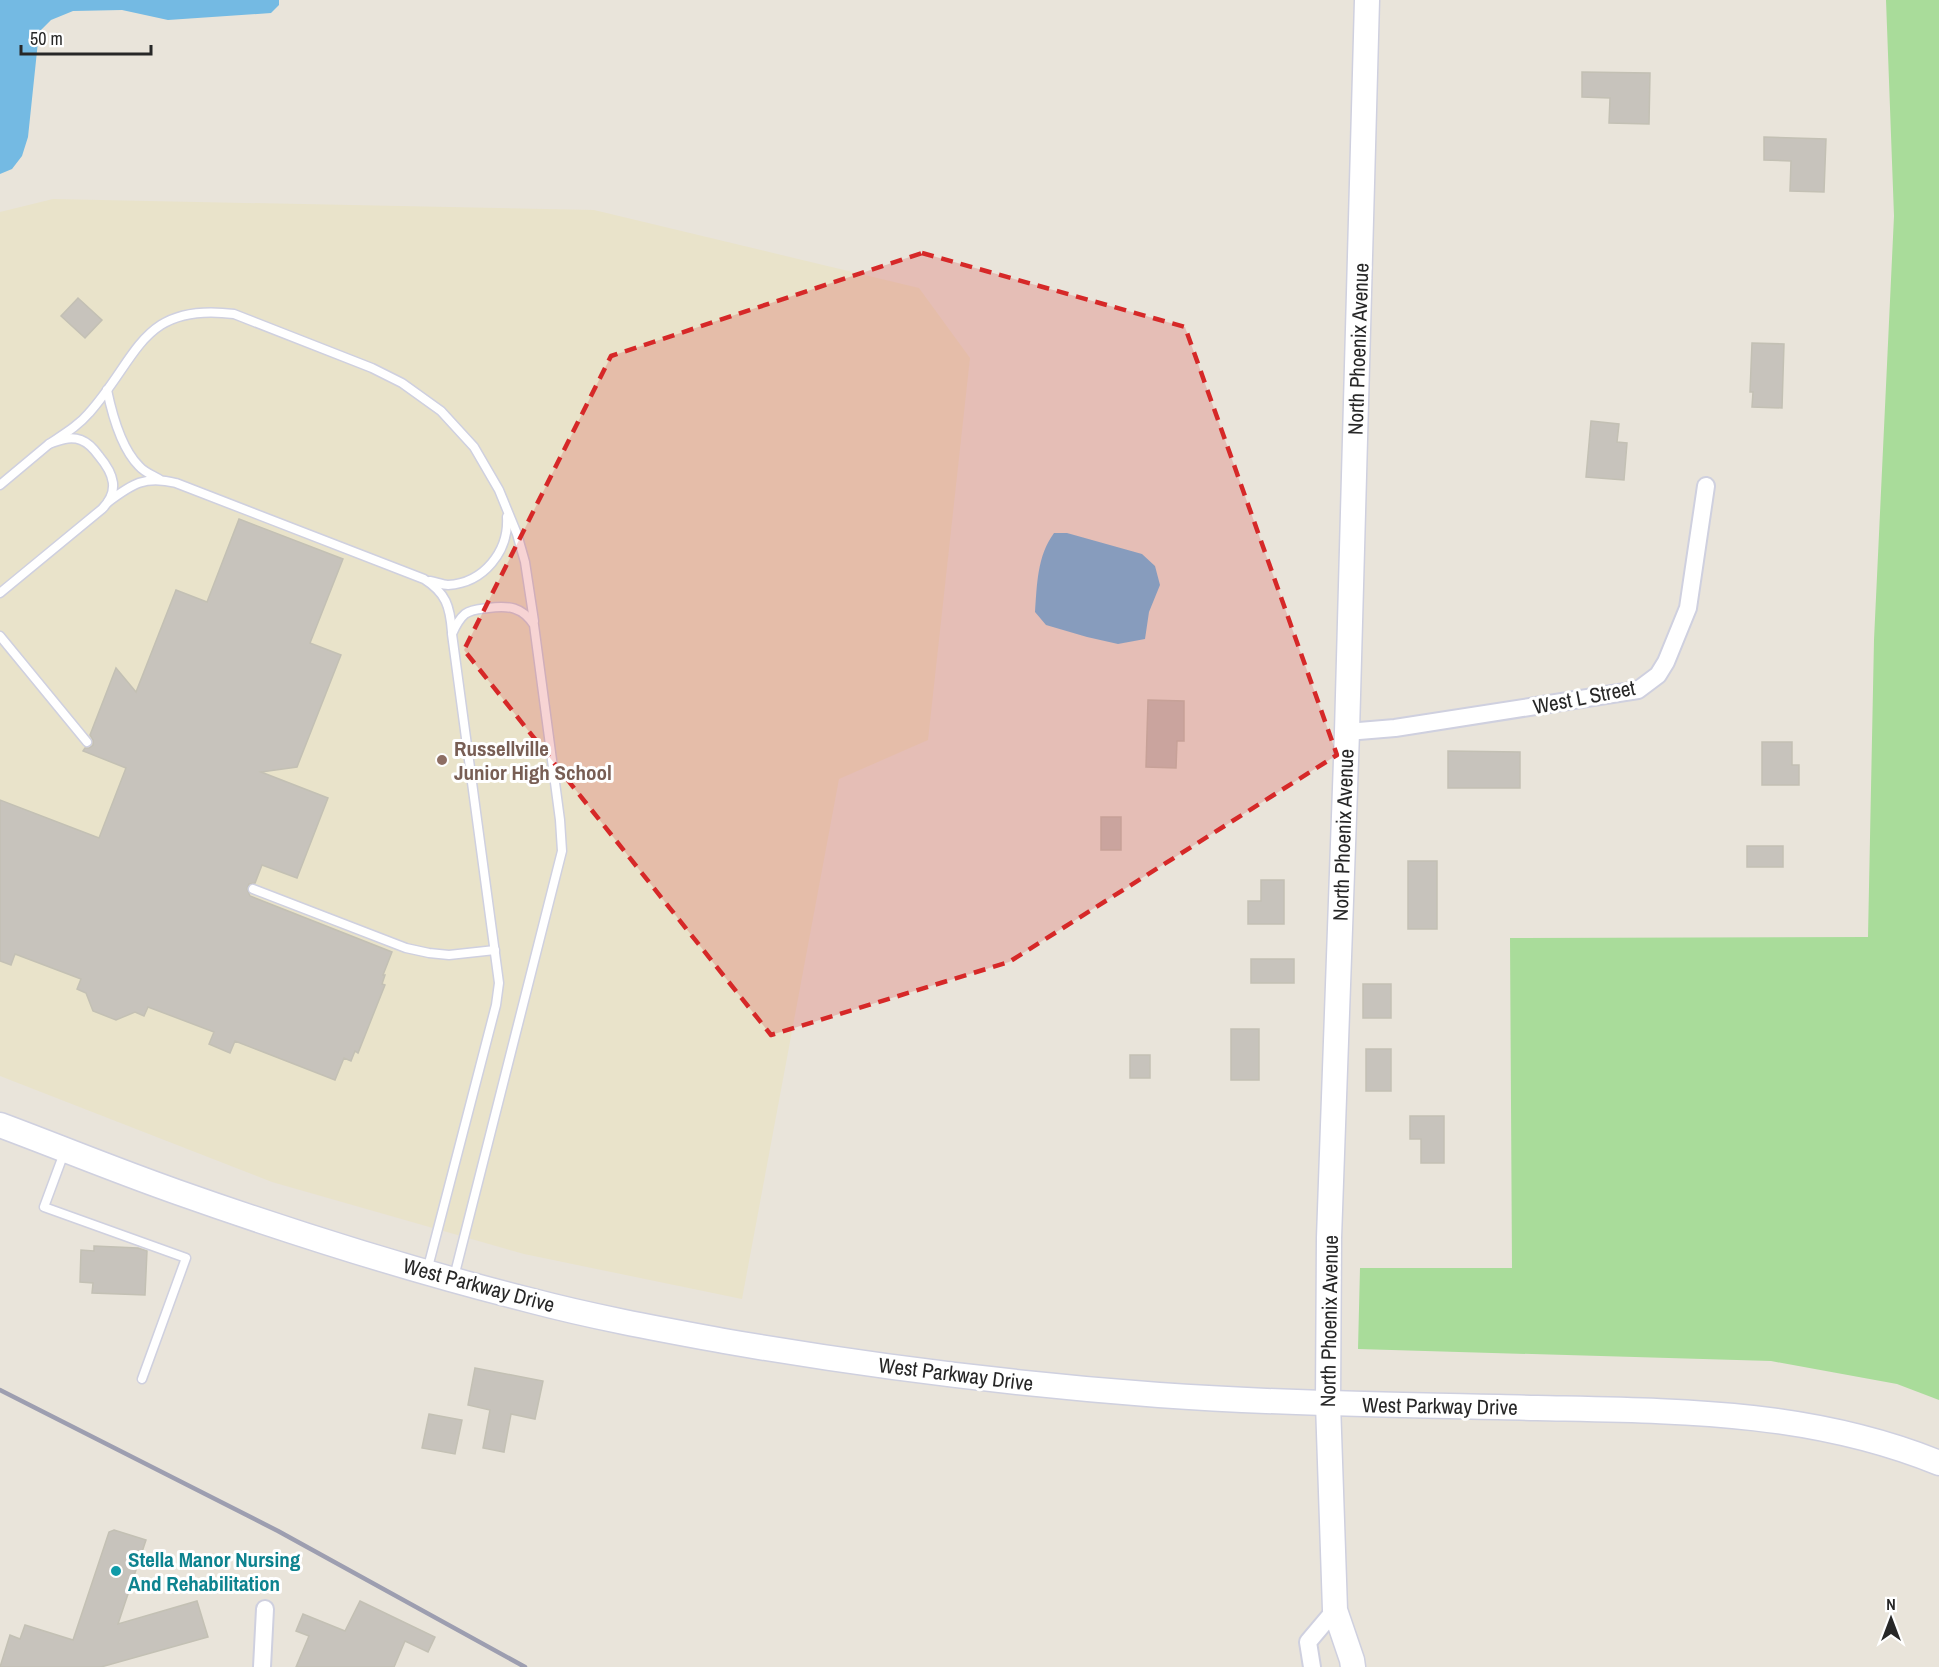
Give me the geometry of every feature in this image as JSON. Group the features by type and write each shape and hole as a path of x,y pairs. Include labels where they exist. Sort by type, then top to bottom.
{"main road":[{"name":"North Phoenix Avenue","path":"1353,1667 1335,1610 1328,1403 1330,1227 1347,732 1367,0"},
{"name":"West Parkway Drive","path":"0,1125 172,1190 307,1237 427,1273 533,1301 656,1328 814,1356 965,1377 1160,1395 1328,1403 1609,1409 1737,1415 1801,1423 1869,1438 1939,1463"}],"street":[{"name":"West L Street","path":"1347,732 1395,728 1638,690 1658,675 1666,662 1688,608 1706,486"},
{"path":"262,1667 265,1609"},
{"path":"1312,1667 1308,1642 1335,1610"}],"lane":[{"path":"0,485 49,444 77,425 107,390 138,345 158,326 180,315 211,311 234,314 362,363 402,383 441,411 474,447 499,490 518,534 525,562 560,820 562,851 454,1280"},
{"path":"107,390 112,415 124,443 138,465 159,479"},
{"path":"49,444 70,438 90,445 112,474 112,494 108,502"},
{"path":"0,593 108,502 128,487 143,480 159,479 176,483 424,579 448,585 472,579 491,565 503,544 508,528 507,509"},
{"path":"424,579 435,586 444,597 450,611 498,969 498,994 427,1273"},
{"path":"452,634 459,620 466,613 475,609 512,606 529,616 534,625"},
{"path":"0,636 87,742"},
{"path":"253,889 406,948 429,954 449,955 495,950"},
{"path":"65,1150 44,1207 186,1258 142,1379"}],"highlighted area":[{"path":"922,253 1185,327 1337,755 1009,962 771,1035 464,650 611,356"}],"shaded area":[{"name":"Russellville Junior High School","path":"53,199 594,210 919,288 970,358 928,740 839,779 742,1299 524,1254 272,1182 0,1076 0,212"}],"green space":[{"path":"1886,0 1939,0 1939,1400 1897,1384 1771,1361 1358,1349 1360,1268 1512,1268 1510,938 1868,937 1874,640 1894,216"}],"water":[{"path":"0,0 279,0 279,5 271,13 168,20 122,10 73,11 51,20 39,32 28,137 22,156 12,169 0,174"},
{"path":"1054,533 1067,533 1142,554 1155,566 1160,585 1149,612 1145,639 1118,644 1046,625 1035,612 1036,592 1044,551"}],"building":[{"path":"1582,72 1650,73 1649,124 1609,123 1610,98 1582,97"},
{"path":"1764,137 1826,139 1824,192 1790,191 1791,161 1764,160"},
{"path":"78,298 102,320 85,338 61,316"},
{"path":"1752,343 1784,344 1782,408 1752,407 1753,392 1750,392"},
{"path":"1591,421 1619,424 1617,442 1627,443 1624,480 1586,477"},
{"path":"239,519 343,559 310,643 341,655 297,767 261,772 328,798 297,878 262,865 255,883 249,884 247,889 250,896 392,952 383,975 385,975 382,984 385,985 358,1053 355,1051 351,1061 344,1058 335,1080 235,1041 230,1053 209,1044 214,1032 148,1007 144,1016 135,1012 116,1020 93,1011 86,993 77,989 81,979 15,954 11,965 0,961 0,800 99,838 126,768 83,751 93,745 90,735 116,668 136,692 176,590 207,602"},
{"path":"1148,700 1184,701 1184,741 1177,741 1176,768 1146,767"},
{"path":"1762,742 1792,742 1792,765 1799,765 1799,785 1762,785"},
{"path":"1448,751 1520,752 1520,788 1448,788"},
{"path":"1101,817 1121,817 1121,850 1101,850"},
{"path":"1747,846 1783,846 1783,867 1747,867"},
{"path":"1408,861 1437,861 1437,929 1408,929"},
{"path":"1261,880 1284,880 1284,924 1248,924 1248,901 1261,901"},
{"path":"1251,959 1294,959 1294,983 1251,983"},
{"path":"1363,984 1391,984 1391,1018 1363,1018"},
{"path":"1231,1029 1259,1029 1259,1080 1231,1080"},
{"path":"1366,1049 1391,1049 1391,1091 1366,1091"},
{"path":"1130,1055 1150,1055 1150,1078 1130,1078"},
{"path":"1410,1116 1444,1116 1444,1163 1421,1163 1421,1139 1410,1139"},
{"path":"94,1246 138,1248 147,1251 145,1295 92,1293 93,1283 80,1282 81,1250 94,1251"},
{"path":"475,1368 543,1381 535,1419 511,1414 504,1452 483,1448 490,1410 468,1405"},
{"path":"429,1414 462,1420 455,1454 422,1448"},
{"name":"Stella Manor Nursing And Rehabilitation","path":"114,1530 146,1540 118,1624 197,1601 208,1637 101,1667 0,1667 10,1635 20,1639 25,1625 73,1640 109,1532"},
{"path":"360,1601 435,1637 428,1652 405,1641 394,1667 296,1667 309,1636 296,1631 303,1614 345,1631"}],"railway":[{"path":"0,1390 278,1531 525,1667"}],"place":[{"name":"Russellville Junior High School","path":"442,760"},
{"name":"Stella Manor Nursing And Rehabilitation","path":"116,1571"}]}
